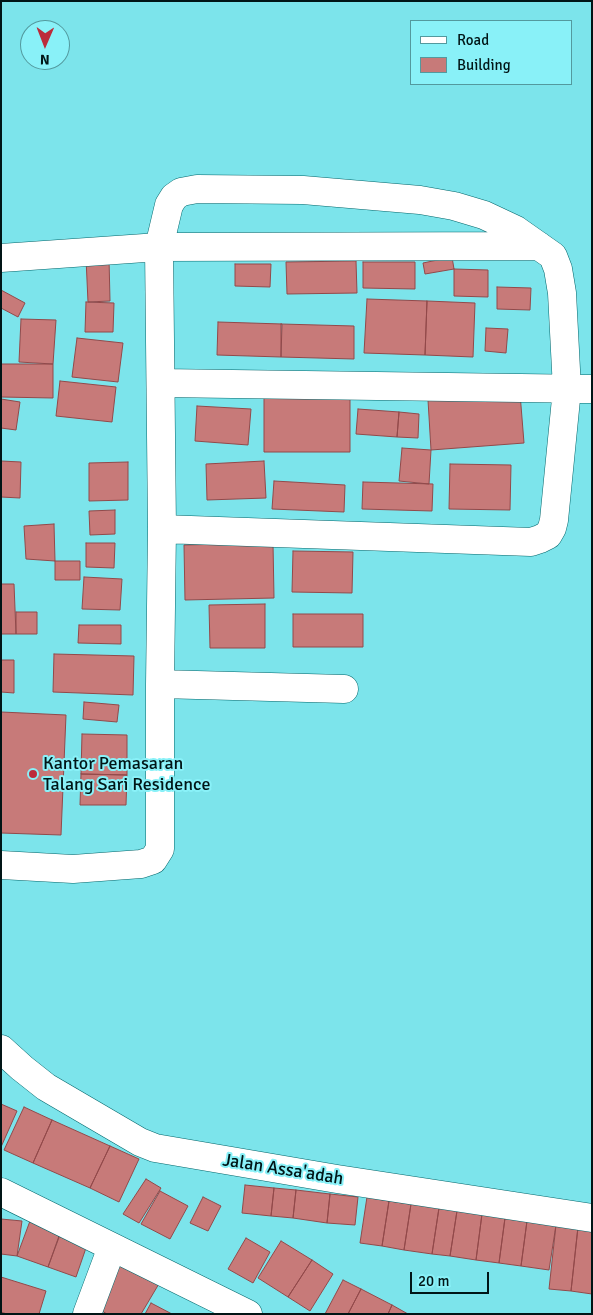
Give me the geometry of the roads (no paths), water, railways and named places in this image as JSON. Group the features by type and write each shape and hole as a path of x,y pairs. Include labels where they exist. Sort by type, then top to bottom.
{"street":[{"path":"1,865 83,868 140,864 153,860 160,849 162,528 159,247 169,205 174,198 181,192 197,189 302,190 420,200 454,206 484,215 516,230 552,256 558,269 579,389 554,520 548,535 540,540 531,542 162,528"},
{"path":"1,258 159,247 539,246"},
{"path":"161,383 579,389"},
{"path":"160,684 344,689"},
{"name":"Jalan Assa'adah","path":"1,1050 46,1087 140,1142 155,1148 337,1179 592,1218"},
{"path":"1,1192 248,1314"},
{"path":"87,1314 112,1247"}],"place":[{"name":"Kantor Pemasaran Talang Sari Residence","path":"33,774"}]}
